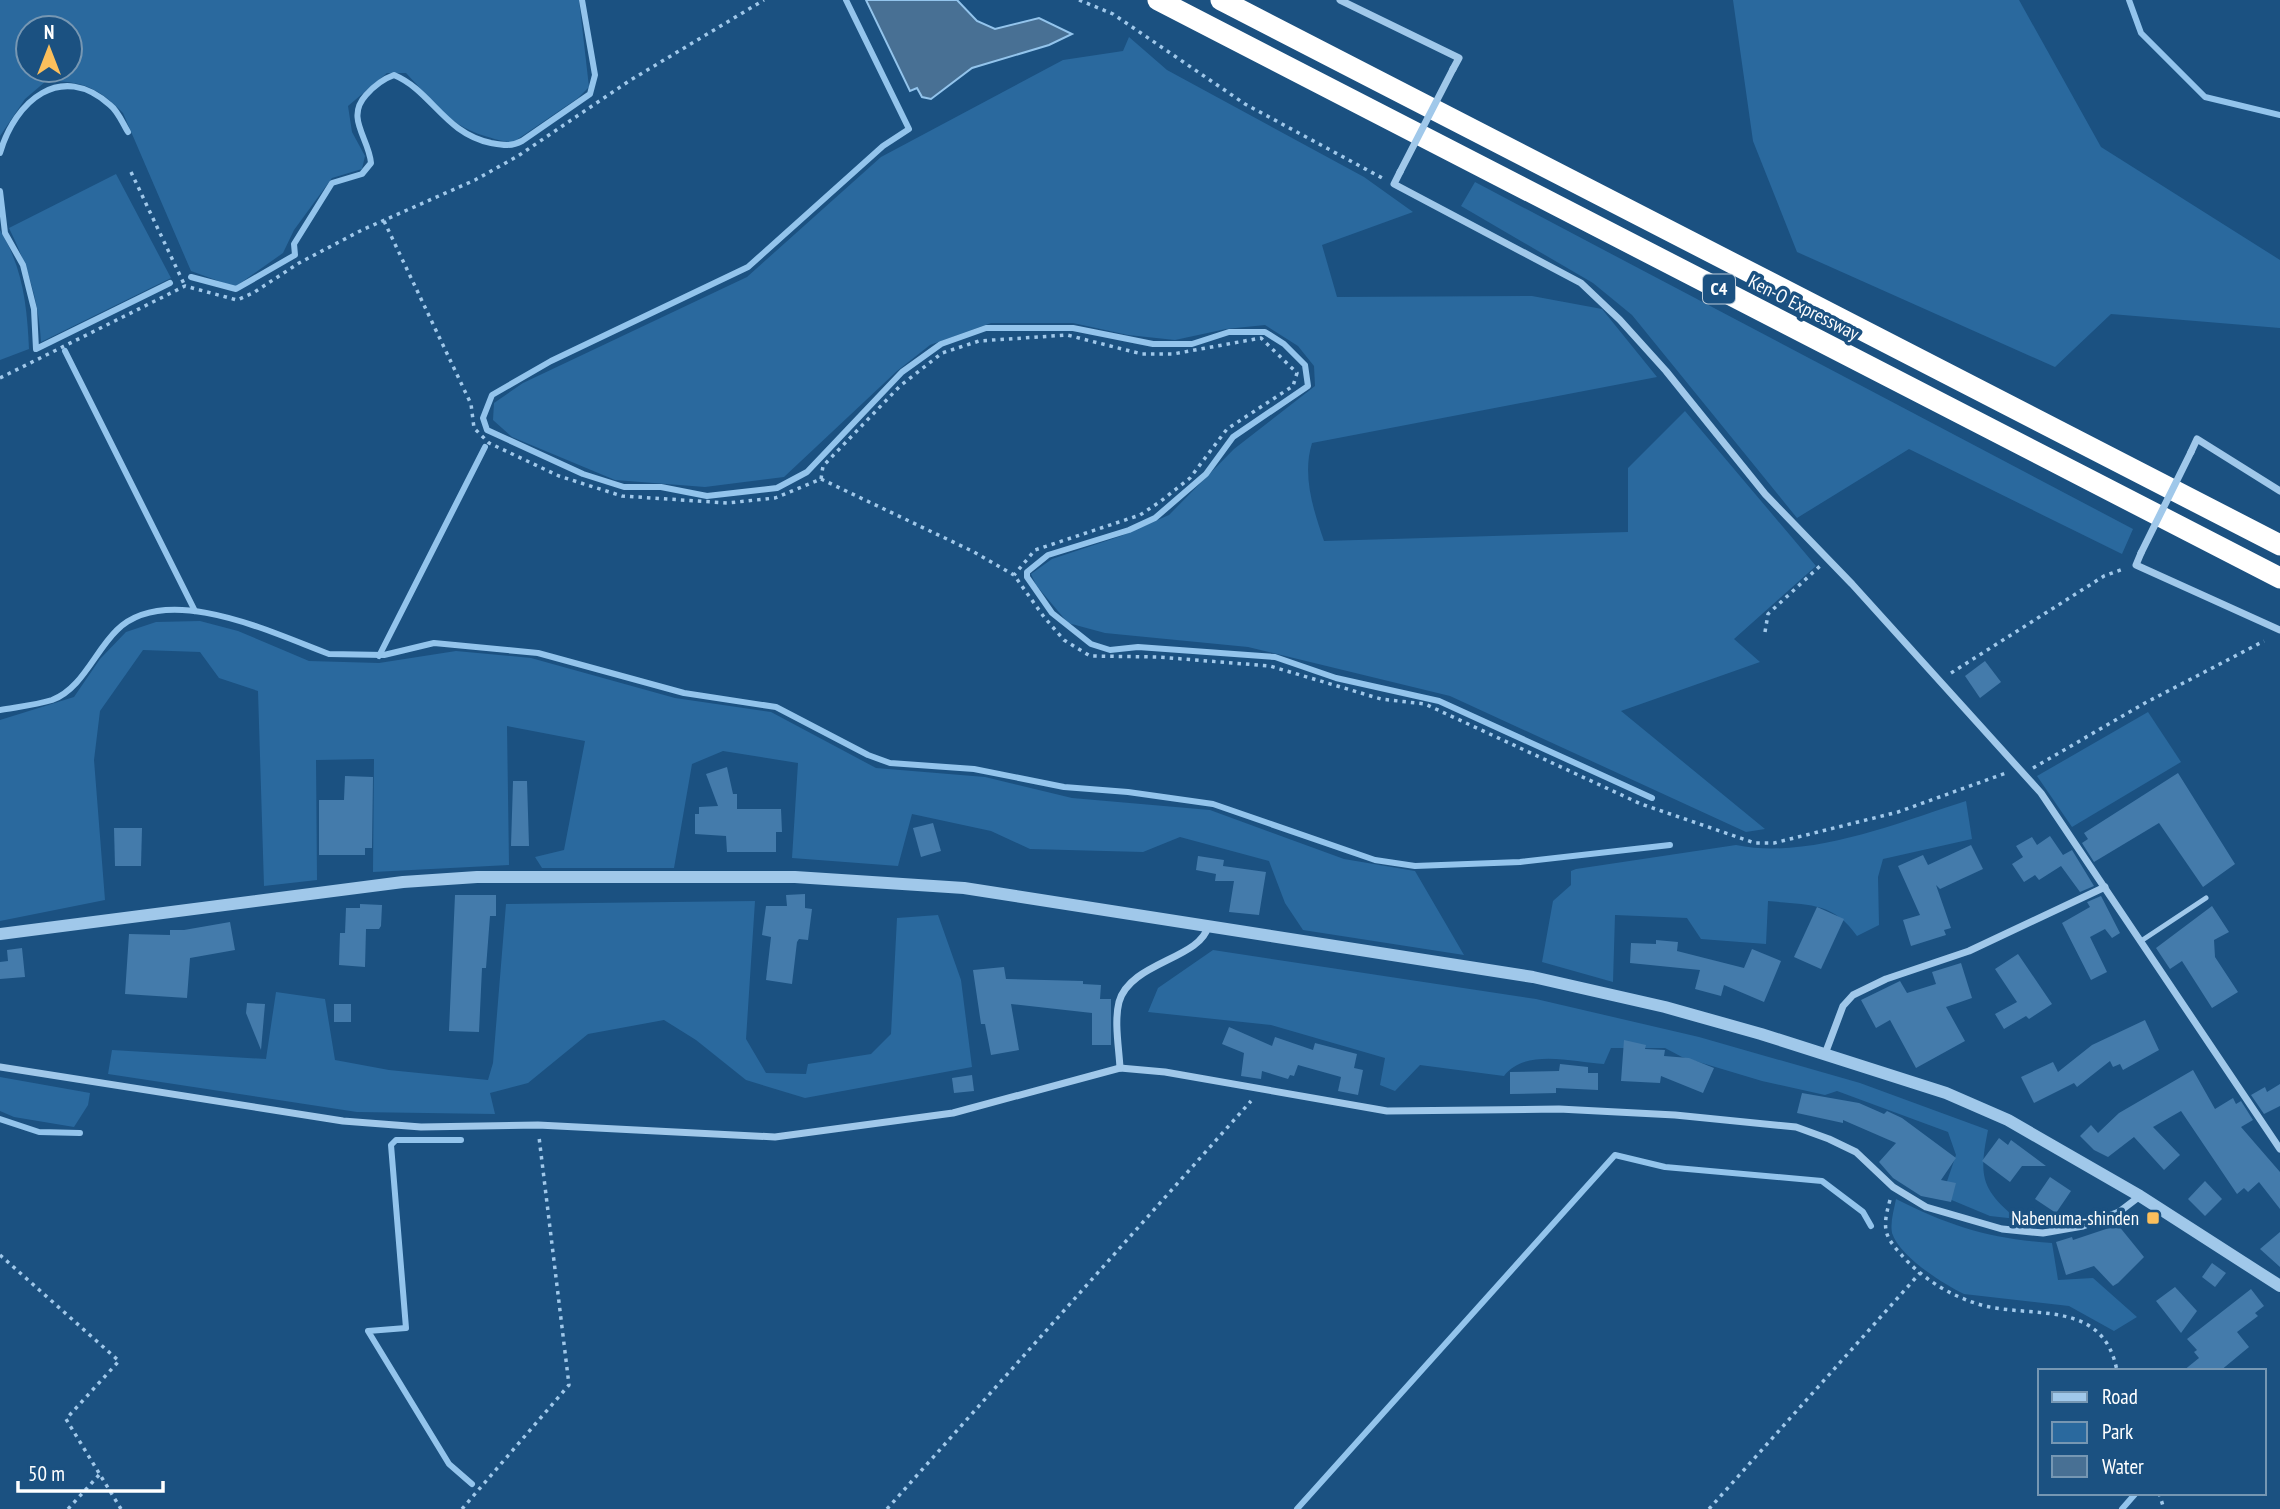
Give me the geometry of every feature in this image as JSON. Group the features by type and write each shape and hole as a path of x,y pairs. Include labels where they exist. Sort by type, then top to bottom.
{"highway":[{"name":"Ken-O Expressway","path":"1158,0 2280,578"},
{"name":"Ken-O Expressway","path":"1221,0 2280,545"}],"street":[{"path":"1340,0 1459,58 1394,184 1581,283 1666,371 1765,495 1940,680 2041,793 2280,1149"},
{"path":"2280,491 2197,439 2136,565 2280,630"},
{"path":"0,934 403,882 477,877 795,877 964,888 1533,977 1665,1007 1825,1054 1977,1105 2140,1196 2280,1286"},
{"path":"1825,1054 1843,1006 1853,995 1886,979 1969,951 2105,887"},
{"path":"1121,1068 1119,1000 1128,985 1156,965 1203,939 1208,926"},
{"path":"0,1067 343,1121 421,1127 538,1125 775,1137 953,1113 1121,1068 1260,1087 1387,1111 1559,1109 1675,1115 1796,1127 1856,1152 1893,1187 1926,1207 2002,1229 2043,1233 2105,1220 2140,1196"}],"lane":[{"path":"2141,941 2206,898"}],"path":[{"path":"0,378 184,286 237,300 299,263 518,156 629,81 764,0"},
{"path":"1079,0 1113,13 1245,104 1385,180"},
{"path":"131,172 184,286"},
{"path":"384,221 471,404 474,428 489,443 559,476 622,496 727,503 775,498 821,479 972,551 1014,575 1064,640 1090,656 1158,657 1270,666 1381,699 1425,704 1641,804 1755,843 1774,843 1898,812 2021,771 2264,641"},
{"path":"821,479 823,466 900,386 943,353 979,341 1067,335 1142,354 1173,354 1261,338 1293,367 1297,373 1293,386 1227,429 1190,478 1161,501 1140,515 1035,550 1014,575"},
{"path":"1765,632 1768,614 1827,559"},
{"path":"1940,680 2104,576 2136,565"},
{"path":"887,1509 1237,1120 1260,1087"},
{"path":"461,1509 569,1385 538,1125"},
{"path":"1893,1187 1884,1232 1890,1243 1920,1273 1950,1294 1987,1306 2073,1317 2090,1326 2108,1344 2116,1369"},
{"path":"0,1255 118,1361 66,1419 121,1509"},
{"path":"1709,1509 1920,1273"},
{"path":"68,1509 99,1475"}],"green space":[{"path":"0,0 579,0 589,87 578,98 512,143 475,133 462,126 441,111 406,73 387,73 348,106 352,132 365,156 362,169 332,178 294,230 283,253 235,287 191,271 123,113 97,91 80,84 84,84 84,14 14,14 14,84 42,84 25,99 0,136"},
{"path":"1733,0 2019,0 2101,147 2280,260 2280,328 2111,314 2055,367 1797,252 1753,141"},
{"path":"1129,37 1167,70 1364,177 1413,212 1322,245 1337,297 1532,296 1602,309 1657,377 1312,443 1309,480 1324,541 1628,532 1628,468 1685,411 1816,566 1734,639 1760,662 1621,711 1765,829 1746,832 1450,696 1248,647 1105,633 1068,623 1036,585 1031,574 1052,559 1121,536 1169,515 1234,449 1315,386 1314,366 1298,346 1265,325 1226,329 1175,340 1128,335 1073,323 991,323 930,345 897,371 784,477 705,487 615,480 512,437 493,420 494,403 523,383 747,277 881,157 1063,60 1123,51"},
{"path":"116,174 171,278 41,342 31,283 9,228"},
{"path":"1475,182 2133,529 2122,554 1909,449 1797,518 1632,315 1593,283 1461,206"},
{"path":"0,230 19,273 29,349 0,360"},
{"path":"200,621 238,631 309,661 379,663 456,651 531,658 675,698 771,712 876,768 985,777 1072,798 1210,810 1344,859 1415,871 1464,955 1303,930 1285,903 1269,861 1180,837 1143,852 1030,849 991,831 912,814 898,866 792,858 798,763 723,751 692,764 674,868 542,868 535,857 564,850 585,741 507,726 509,865 373,872 374,759 316,760 317,880 264,886 258,691 219,678 200,652 143,650 100,711 94,760 105,900 0,921 0,720 74,697 100,659 126,632 156,622"},
{"path":"2148,712 2181,762 2072,827 2037,776"},
{"path":"1966,801 1972,839 1883,859 1878,877 1879,925 1857,936 1838,916 1818,907 1768,901 1766,944 1701,939 1687,918 1615,915 1613,982 1542,962 1553,901 1571,885 1571,871 1576,869 1736,845 1793,848 1822,843 1882,829"},
{"path":"755,901 746,1039 766,1073 806,1074 808,1064 871,1054 891,1034 897,918 938,915 961,980 972,1067 805,1098 746,1080 696,1040 664,1020 588,1034 528,1083 490,1093 495,1114 357,1112 108,1074 112,1050 266,1059 276,992 325,999 335,1060 389,1070 488,1080 493,1063 506,904"},
{"path":"1213,950 1536,999 1699,1037 1860,1083 1988,1130 1983,1170 1985,1180 1996,1199 2017,1219 1990,1216 1942,1196 1956,1155 1948,1132 1837,1091 1825,1095 1762,1081 1682,1057 1665,1048 1611,1048 1604,1064 1537,1059 1513,1067 1504,1076 1420,1065 1395,1091 1380,1085 1385,1058 1271,1025 1148,1012 1158,988"},
{"path":"0,1077 90,1093 88,1105 74,1127 14,1117 0,1111"},
{"path":"1896,1199 1972,1230 2052,1243 2058,1280 2093,1278 2137,1317 2114,1331 2069,1306 1964,1294 1912,1260 1896,1242 1892,1233 1892,1216"}],"water":[{"path":"866,0 957,0 977,21 995,29 1039,18 1072,34 1049,45 972,68 931,99 922,97 917,88 910,91"}],"building":[{"path":"1985,661 2001,682 1980,698 1965,676"},
{"path":"727,767 733,794 737,794 737,809 781,809 782,832 776,832 776,852 727,852 726,836 695,834 695,814 699,814 699,807 718,806 706,774"},
{"path":"2178,773 2235,864 2203,887 2159,823 2094,862 2082,843 2088,839 2084,833"},
{"path":"345,776 373,777 372,848 365,848 365,855 319,855 319,800 344,800"},
{"path":"513,781 527,781 529,846 511,846"},
{"path":"933,823 941,851 921,857 913,828"},
{"path":"114,828 142,828 141,866 115,866"},
{"path":"2050,836 2063,855 2072,850 2094,886 2080,892 2061,866 2039,880 2035,875 2024,882 2012,864 2023,857 2016,846 2032,837 2037,845"},
{"path":"1971,845 1983,869 1940,889 1936,885 1951,928 1944,930 1946,935 1911,946 1903,920 1920,915 1898,866 1923,855 1928,865"},
{"path":"1198,856 1224,860 1223,866 1266,872 1259,915 1229,912 1234,881 1215,881 1216,874 1196,870"},
{"path":"805,894 805,908 812,909 808,940 799,939 797,942 792,984 766,980 771,937 762,935 766,906 787,906 786,895"},
{"path":"455,895 496,895 496,916 490,916 486,968 482,968 479,1032 449,1031"},
{"path":"2101,896 2120,933 2112,938 2105,929 2090,937 2107,972 2091,980 2062,923 2090,907 2087,902"},
{"path":"360,904 382,905 381,926 379,929 366,929 365,967 339,965 340,933 345,933 346,908 360,908"},
{"path":"2212,906 2229,932 2214,940 2215,957 2238,992 2212,1008 2182,961 2170,969 2156,948"},
{"path":"1817,907 1844,919 1821,969 1794,957"},
{"path":"230,922 235,950 190,958 187,998 125,994 129,934 170,935 170,930"},
{"path":"1656,940 1678,942 1677,951 1744,968 1752,949 1781,961 1764,1002 1724,985 1721,996 1695,989 1700,970 1630,963 1631,943 1656,944"},
{"path":"22,948 25,977 0,979 0,962 8,961 7,950"},
{"path":"2018,954 2052,1004 2029,1019 2026,1016 2004,1029 1995,1014 2017,1002 1995,969"},
{"path":"1961,963 1972,998 1946,1007 1965,1041 1916,1068 1890,1020 1876,1028 1861,1000 1900,981 1907,993 1936,984 1932,972"},
{"path":"1004,967 1006,979 1083,981 1083,984 1101,985 1100,999 1111,999 1111,1045 1092,1045 1092,1013 1011,1004 1019,1050 991,1055 985,1024 981,1024 973,970"},
{"path":"247,1003 265,1004 261,1050 246,1013"},
{"path":"334,1004 351,1004 351,1022 334,1022"},
{"path":"2145,1020 2159,1050 2123,1070 2120,1064 2113,1067 2110,1061 2077,1087 2074,1083 2034,1103 2021,1077 2053,1062 2058,1072 2092,1045"},
{"path":"1229,1027 1272,1046 1275,1037 1313,1050 1315,1043 1357,1054 1354,1068 1363,1070 1358,1095 1338,1091 1341,1077 1298,1065 1294,1076 1290,1075 1288,1079 1262,1071 1261,1079 1241,1076 1244,1053 1222,1044"},
{"path":"1624,1040 1646,1045 1645,1049 1665,1050 1664,1056 1689,1058 1714,1068 1703,1093 1661,1076 1660,1083 1621,1081"},
{"path":"1560,1064 1588,1067 1588,1073 1598,1073 1598,1090 1556,1088 1556,1093 1510,1094 1510,1072 1559,1071"},
{"path":"2193,1070 2215,1109 2233,1098 2236,1104 2241,1101 2253,1120 2241,1127 2280,1172 2280,1209 2259,1182 2248,1192 2244,1188 2237,1194 2181,1111 2153,1127 2180,1155 2164,1170 2134,1137 2108,1157 2094,1150 2080,1136 2091,1125 2098,1133 2119,1113"},
{"path":"972,1075 974,1091 954,1093 952,1078"},
{"path":"2280,1084 2280,1106 2264,1114 2251,1095 2265,1087 2267,1092"},
{"path":"1802,1093 1859,1103 1884,1114 1887,1111 1902,1118 1956,1158 1941,1180 1956,1183 1951,1202 1921,1196 1893,1178 1879,1162 1896,1143 1843,1120 1843,1123 1797,1113"},
{"path":"1999,1138 2008,1145 2011,1140 2046,1166 2022,1166 2010,1182 1982,1161"},
{"path":"2050,1177 2071,1191 2056,1213 2035,1199"},
{"path":"2205,1181 2222,1199 2205,1216 2188,1199"},
{"path":"2118,1225 2144,1257 2118,1283 2113,1286 2094,1266 2066,1275 2056,1242 2072,1237 2073,1240"},
{"path":"2280,1232 2280,1267 2260,1249"},
{"path":"2212,1263 2226,1273 2215,1287 2202,1277"},
{"path":"2175,1287 2197,1311 2181,1333 2156,1301"},
{"path":"2251,1289 2264,1306 2255,1313 2258,1316 2237,1332 2249,1347 2222,1369 2185,1369 2199,1358 2194,1352 2197,1350 2187,1339"}],"waterway":[{"path":"191,277 236,289 295,255 294,244 332,183 362,174 371,163 358,120 360,104 379,83 394,75 419,91 461,130 475,138 503,145 522,141 590,94 595,75 582,0"},
{"path":"846,0 909,129 883,146 748,267 551,361 492,395 483,418 487,430 583,474 624,487 661,487 707,496 777,488 807,472 902,372 941,344 986,328 1073,328 1153,344 1192,344 1229,332 1265,332 1284,344 1305,365 1308,386 1233,437 1206,474 1155,518 1129,530 1048,555 1027,572 1027,577 1052,613 1091,644 1110,650 1138,647 1275,657 1336,678 1439,701 1652,798"},
{"path":"2129,0 2141,33 2205,97 2280,115"},
{"path":"0,153 7,134 28,103 42,93 58,87 74,87 92,92 113,108 128,132"},
{"path":"0,191 5,233 23,265 34,309 36,349 170,283"},
{"path":"65,351 195,611"},
{"path":"379,656 485,447"},
{"path":"0,710 46,702 63,695 80,679 117,630 138,616 164,610 192,611 251,625 329,654 384,655 434,643 538,653 684,693 776,707 868,755 890,763 974,769 1064,787 1128,792 1213,804 1375,860 1415,866 1520,862 1670,845"},
{"path":"0,1119 39,1132 80,1133"},
{"path":"461,1140 396,1140 391,1145 406,1328 368,1331 449,1464 472,1484"},
{"path":"1297,1509 1615,1155 1665,1167 1822,1181 1863,1212 1871,1226"},
{"path":"2122,1509 2134,1495"}],"place":[{"name":"Nabenuma-shinden","path":"2153,1218"}]}
